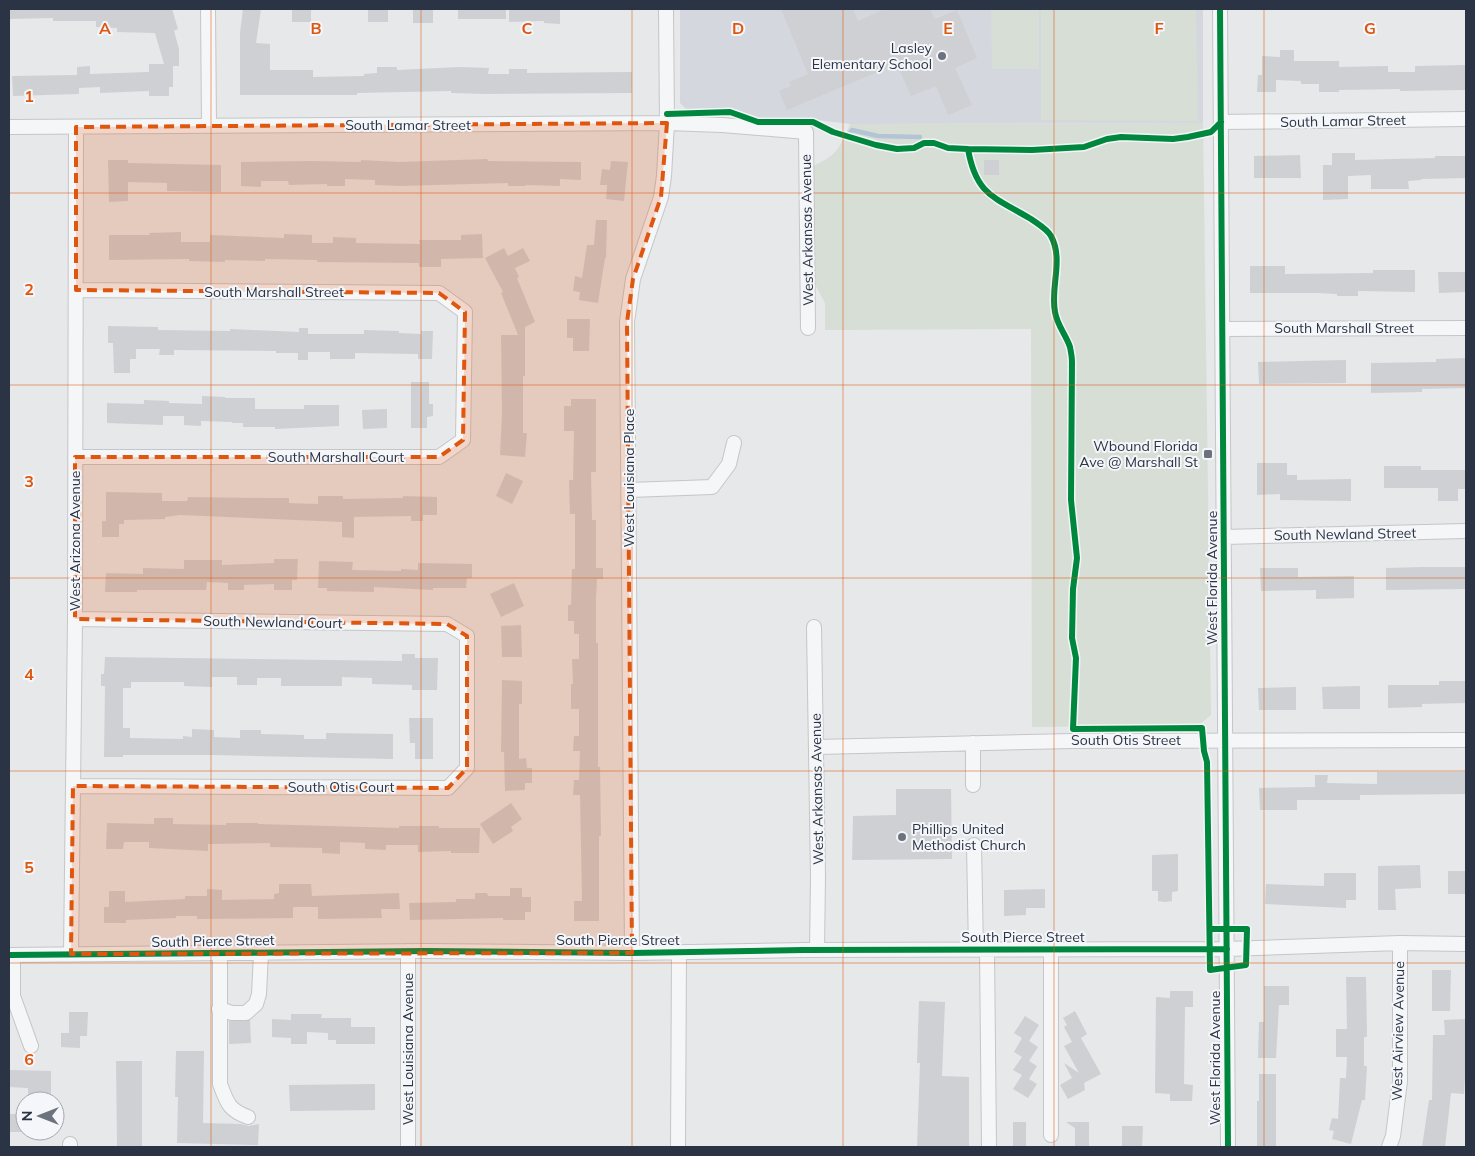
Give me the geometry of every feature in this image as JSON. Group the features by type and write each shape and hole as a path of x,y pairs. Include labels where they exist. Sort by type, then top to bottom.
{"street":[{"path":"208,9 209,126"},
{"name":"West Louisiana Place","path":"632,953 627,322 633,279 661,197 664,176 667,123 666,9"},
{"name":"West Florida Avenue","path":"1220,9 1228,1147"},
{"name":"South Lamar Street","path":"1221,122 1466,120"},
{"name":"South Lamar Street","path":"9,127 667,123 722,125 806,132"},
{"name":"West Arizona Avenue","path":"71,954 75,619 76,127"},
{"name":"West Arkansas Avenue","path":"806,132 808,328"},
{"name":"South Marshall Street","path":"76,290 439,293 464,312"},
{"name":"South Marshall Court","path":"75,457 439,457 463,440 464,312"},
{"name":"South Marshall Street","path":"1222,329 1466,328"},
{"path":"629,490 712,487 729,464 734,443"},
{"name":"South Newland Street","path":"1224,537 1466,531"},
{"name":"South Newland Court","path":"75,619 447,624 468,636"},
{"name":"West Arkansas Avenue","path":"814,627 817,747 817,950"},
{"name":"South Otis Court","path":"73,786 448,788 468,768 468,636"},
{"name":"South Otis Street","path":"817,747 1072,740 1466,740"},
{"path":"973,743 973,785"},
{"path":"974,845 981,950 989,1147"},
{"name":"South Pierce Street","path":"11,955 408,951 632,953 817,950 1227,949 1400,943 1466,944"},
{"name":"West Airview Avenue","path":"1389,1147 1393,1136 1400,1082 1400,943"},
{"path":"1051,949 1051,1135"},
{"name":"West Louisiana Avenue","path":"408,951 408,1147"},
{"path":"219,1009 232,1013 246,1013 256,1004 259,994 261,952"},
{"path":"678,1147 679,952"},
{"path":"220,953 220,1084 226,1101 236,1112 248,1117"},
{"path":"11,955 14,996 31,1046"}],"highlighted area":[{"path":"667,123 661,197 633,279 627,322 632,953 71,954 73,786 448,788 467,768 467,636 447,624 75,619 75,457 439,457 463,440 465,312 439,293 76,290 76,127"}],"shaded area":[{"name":"Lasley Elementary School","path":"680,9 1203,9 1203,123 850,124 817,120 761,120 730,111 688,111 680,103"},
{"path":"991,9 1039,9 1039,69 992,69"},
{"path":"1041,9 1196,9 1198,121 1041,120"},
{"path":"1203,123 1211,715 1199,725 1032,727 1031,329 825,330 825,303 812,279 811,167 827,159 836,151 850,124"}],"building":[{"path":"9,9 172,9 178,29 174,31 179,49 179,66 173,66 173,87 169,87 169,96 149,96 149,91 100,93 100,87 79,88 79,94 13,96 12,76 77,75 77,67 90,66 90,74 149,72 149,64 164,64 155,33 117,32 117,28 96,27 96,21 53,21 53,18 9,19"},
{"path":"243,9 261,9 256,43 270,44 270,70 313,70 313,77 364,76 364,74 377,73 377,67 397,67 397,70 460,67 489,68 488,74 509,74 509,69 527,69 527,73 632,72 632,93 488,94 451,93 451,91 357,93 357,95 240,95 240,33"},
{"path":"292,9 311,9 311,22 292,22"},
{"path":"368,9 388,9 388,22 368,22"},
{"path":"413,9 433,9 433,23 413,23"},
{"path":"458,9 506,9 506,19 458,19"},
{"path":"509,9 560,9 560,24 544,23 544,21 509,22"},
{"path":"781,9 853,9 858,21 885,9 930,9 935,19 957,10 977,58 955,68 972,105 948,115 936,86 911,96 897,64 787,110 779,91 791,86 789,82 808,74"},
{"path":"1280,50 1294,50 1294,61 1339,61 1339,67 1388,66 1388,72 1415,72 1415,66 1466,65 1466,90 1400,91 1400,89 1319,92 1319,84 1301,84 1301,81 1276,80 1276,92 1257,92 1258,75 1262,75 1262,56 1280,57"},
{"path":"1332,153 1355,153 1355,160 1466,156 1466,178 1408,181 1409,189 1371,189 1371,175 1348,176 1348,199 1323,200 1323,165 1332,165"},
{"path":"1300,155 1301,178 1254,178 1254,156"},
{"path":"487,159 488,161 581,162 581,180 560,179 560,186 508,186 508,183 400,186 375,185 375,180 345,179 345,186 327,186 327,184 289,185 288,181 261,181 261,187 241,186 241,162 361,162 361,160 399,162"},
{"path":"108,160 128,160 128,163 221,165 221,192 167,191 167,183 128,182 128,201 109,202"},
{"path":"984,160 999,160 999,175 984,175"},
{"path":"611,161 628,162 624,201 606,199 607,185 600,185 602,169 610,170"},
{"path":"596,220 607,220 606,258 598,303 579,300 580,292 573,291 575,276 582,278 587,245 594,245"},
{"path":"181,232 181,242 210,242 210,235 284,238 284,234 312,235 312,243 333,243 333,237 356,238 356,243 420,244 419,240 461,240 461,235 482,234 483,258 441,259 441,267 419,267 419,263 317,262 317,260 265,259 265,261 225,260 225,262 189,261 189,259 109,260 109,235 150,235 149,233"},
{"path":"504,248 508,256 523,248 530,261 515,268 519,277 517,278 535,322 525,327 523,433 527,433 525,457 500,455 502,412 501,335 518,335 501,293 503,292 485,258"},
{"path":"1250,266 1285,266 1285,274 1373,273 1373,270 1415,270 1415,292 1358,291 1358,296 1316,293 1250,293"},
{"path":"1438,272 1466,272 1466,292 1439,293"},
{"path":"567,319 590,319 589,351 573,351 573,338 567,338"},
{"path":"108,326 158,327 158,330 230,331 230,329 299,332 299,328 308,328 308,334 364,334 364,330 421,334 421,331 433,331 432,359 418,359 418,354 355,353 355,359 330,359 330,352 308,352 308,360 298,360 298,353 276,353 276,351 174,350 174,355 159,355 160,349 136,349 136,359 130,359 130,373 114,373 113,343 108,343"},
{"path":"1466,358 1466,388 1422,389 1422,392 1371,393 1371,363 1436,362 1436,359"},
{"path":"1346,360 1346,383 1259,384 1258,362"},
{"path":"411,382 429,382 429,404 433,404 433,416 427,417 427,428 411,428"},
{"path":"202,396 255,398 255,409 304,409 304,405 339,405 339,426 275,429 275,427 243,427 243,423 201,421 201,426 184,425 184,416 163,416 163,425 107,423 107,403 144,404 144,400 202,404"},
{"path":"571,399 596,399 596,472 591,472 592,520 596,520 596,568 603,568 603,579 597,579 596,599 598,767 600,767 601,836 599,836 599,921 574,921 574,901 582,901 580,795 573,795 574,780 579,780 580,751 573,751 574,736 579,736 579,709 571,709 572,659 579,659 579,634 574,634 574,621 568,621 568,605 571,605 572,569 575,569 575,514 570,514 569,480 573,480 574,431 564,431 564,406 571,406"},
{"path":"387,409 387,428 363,429 362,410"},
{"path":"1257,463 1287,463 1287,475 1297,475 1297,480 1351,479 1351,501 1280,500 1280,494 1257,495"},
{"path":"1384,466 1421,466 1421,470 1466,470 1466,489 1458,489 1458,501 1438,501 1438,488 1384,488"},
{"path":"506,473 523,481 512,504 496,496"},
{"path":"106,492 162,493 162,501 187,501 188,497 289,498 289,503 318,504 318,496 343,496 343,499 403,498 403,496 437,497 437,515 423,515 423,521 411,521 411,516 354,517 354,538 342,537 342,522 180,515 165,517 165,519 124,520 124,524 119,524 119,537 102,537 102,521 106,521"},
{"path":"274,559 298,559 297,580 292,580 292,590 274,590 274,584 244,585 244,590 228,590 228,583 207,582 206,590 105,592 106,573 143,574 143,568 184,569 184,560 222,560 222,565 274,563"},
{"path":"319,561 353,562 352,570 401,571 401,569 418,570 418,563 472,564 472,578 467,578 466,588 433,588 433,590 374,587 374,592 327,591 327,588 318,588"},
{"path":"1466,567 1466,589 1386,590 1386,568"},
{"path":"1260,568 1298,568 1298,577 1354,576 1354,598 1316,599 1316,590 1261,591"},
{"path":"514,583 524,606 501,617 490,594"},
{"path":"521,625 522,657 502,657 501,626"},
{"path":"402,654 415,654 415,658 438,658 437,690 412,690 412,685 372,684 372,678 342,677 342,686 281,686 281,678 257,678 257,685 237,685 237,677 212,677 212,687 184,686 184,682 131,682 131,688 123,688 123,728 130,728 130,738 183,739 183,736 192,737 192,729 214,730 214,737 240,738 240,730 261,730 261,734 304,735 304,739 326,739 326,733 393,734 393,759 214,755 123,755 123,757 104,757 105,686 101,686 101,674 104,674 105,657 402,661"},
{"path":"502,680 522,681 522,704 519,704 519,759 526,758 527,768 532,768 532,783 525,783 525,790 505,791 504,752 501,752"},
{"path":"1439,681 1466,681 1466,703 1422,704 1422,707 1388,708 1388,685 1439,685"},
{"path":"1360,686 1360,709 1323,709 1322,687"},
{"path":"1296,687 1296,710 1259,710 1258,688"},
{"path":"409,718 433,718 433,759 415,759 415,743 410,743"},
{"path":"1377,772 1466,772 1466,794 1360,795 1360,800 1297,800 1297,810 1260,810 1259,788 1315,787 1315,775 1328,775 1327,783 1377,784"},
{"name":"Phillips United Methodist Church","path":"896,789 951,789 952,859 852,860 853,816 896,815"},
{"path":"511,803 522,819 511,827 513,831 493,844 480,824"},
{"path":"154,818 173,818 173,824 226,825 226,823 258,823 399,828 399,826 439,826 439,828 480,828 479,853 451,853 451,851 418,852 418,845 386,845 386,850 365,849 365,843 340,842 340,854 322,853 322,848 270,847 270,843 208,844 208,851 149,848 149,842 124,842 123,849 106,849 107,823 154,824"},
{"path":"1178,854 1178,891 1172,892 1172,901 1158,901 1158,891 1152,891 1152,855"},
{"path":"1420,865 1421,888 1395,889 1396,910 1378,910 1378,866"},
{"path":"1448,871 1466,871 1466,894 1448,894"},
{"path":"1324,873 1356,873 1356,900 1346,900 1346,908 1265,904 1266,884 1324,886"},
{"path":"279,884 311,884 312,896 399,893 400,909 381,909 382,918 318,919 318,907 293,907 293,918 197,919 197,916 176,916 176,918 126,920 126,923 104,923 104,907 109,907 109,891 125,891 125,902 185,899 185,896 207,896 207,889 222,890 222,900 274,899 274,894 279,893"},
{"path":"510,888 522,888 522,897 531,897 531,912 525,912 525,920 503,920 503,918 410,920 409,903 456,902 456,899 475,899 475,893 487,893 488,896 510,896"},
{"path":"1045,889 1045,908 1026,908 1026,915 1004,916 1004,890"},
{"path":"1432,970 1451,970 1450,1011 1432,1011"},
{"path":"1346,977 1366,977 1367,1037 1364,1037 1364,1066 1367,1066 1365,1100 1362,1100 1351,1144 1332,1139 1334,1131 1329,1130 1332,1118 1338,1119 1340,1078 1346,1078 1347,1057 1336,1057 1336,1029 1347,1029"},
{"path":"1264,986 1289,986 1289,1005 1279,1005 1276,1058 1258,1058 1259,1022 1264,1022"},
{"path":"1170,991 1193,991 1193,1007 1185,1007 1184,1084 1193,1085 1192,1101 1170,1101 1170,1094 1155,1093 1156,997 1170,998"},
{"path":"919,1001 945,1002 942,1076 969,1077 969,1147 917,1147 920,1063 917,1063"},
{"path":"1075,1011 1087,1034 1081,1038 1101,1074 1084,1083 1085,1090 1068,1099 1060,1085 1072,1078 1064,1063 1079,1073 1064,1046 1072,1042 1064,1027 1067,1025 1063,1018"},
{"path":"69,1012 88,1012 87,1036 80,1036 80,1048 61,1047 61,1033 69,1033"},
{"path":"291,1014 322,1014 321,1018 351,1018 351,1027 375,1027 375,1044 336,1044 336,1040 328,1040 328,1033 307,1032 307,1044 291,1044 291,1038 272,1037 272,1019 291,1020"},
{"path":"1025,1016 1039,1025 1029,1041 1038,1047 1029,1061 1037,1066 1029,1079 1037,1084 1028,1098 1013,1089 1022,1075 1013,1070 1022,1057 1014,1052 1022,1038 1014,1033"},
{"path":"1466,1019 1466,1076 1464,1094 1451,1093 1445,1147 1422,1147 1429,1100 1432,1100 1433,1035 1445,1035 1444,1020"},
{"path":"250,1020 251,1043 229,1044 229,1021"},
{"path":"176,1051 204,1051 203,1123 249,1126 259,1124 258,1145 177,1143"},
{"path":"116,1061 142,1061 142,1147 117,1147"},
{"path":"9,1070 51,1071 51,1091 28,1091 28,1088 9,1087"},
{"path":"1259,1074 1276,1074 1276,1147 1257,1147"},
{"path":"375,1084 375,1110 290,1111 289,1085"},
{"path":"9,1114 15,1114 15,1132 9,1132"},
{"path":"1013,1122 1026,1122 1026,1147 1013,1147"},
{"path":"1066,1122 1089,1122 1089,1147 1075,1147 1075,1128"},
{"path":"1122,1126 1143,1126 1142,1147 1122,1147"}],"waterway":[{"path":"849,134 852,130 878,136 920,137"}],"cycle path":[{"path":"1220,9 1228,1147"},
{"path":"667,114 730,112 758,122 813,122 833,132 876,145 897,149 914,148 924,143 934,143 948,148 968,149 1032,150 1084,147 1107,139 1121,137 1173,139 1188,137 1211,132 1221,122"},
{"path":"968,149 971,164 982,186 997,199 1045,229 1055,245 1057,264 1054,293 1055,312 1070,347 1072,360 1071,500 1077,558 1073,589 1072,638 1076,658 1073,729 1202,728 1207,762 1210,970 1246,965 1247,929 1210,929"},
{"path":"9,955 425,951 632,953 803,950 1227,949"}],"place":[{"name":"Lasley Elementary School","path":"942,56"},
{"name":"Wbound Florida Ave @ Marshall St","path":"1208,454"},
{"name":"Phillips United Methodist Church","path":"902,837"}]}
